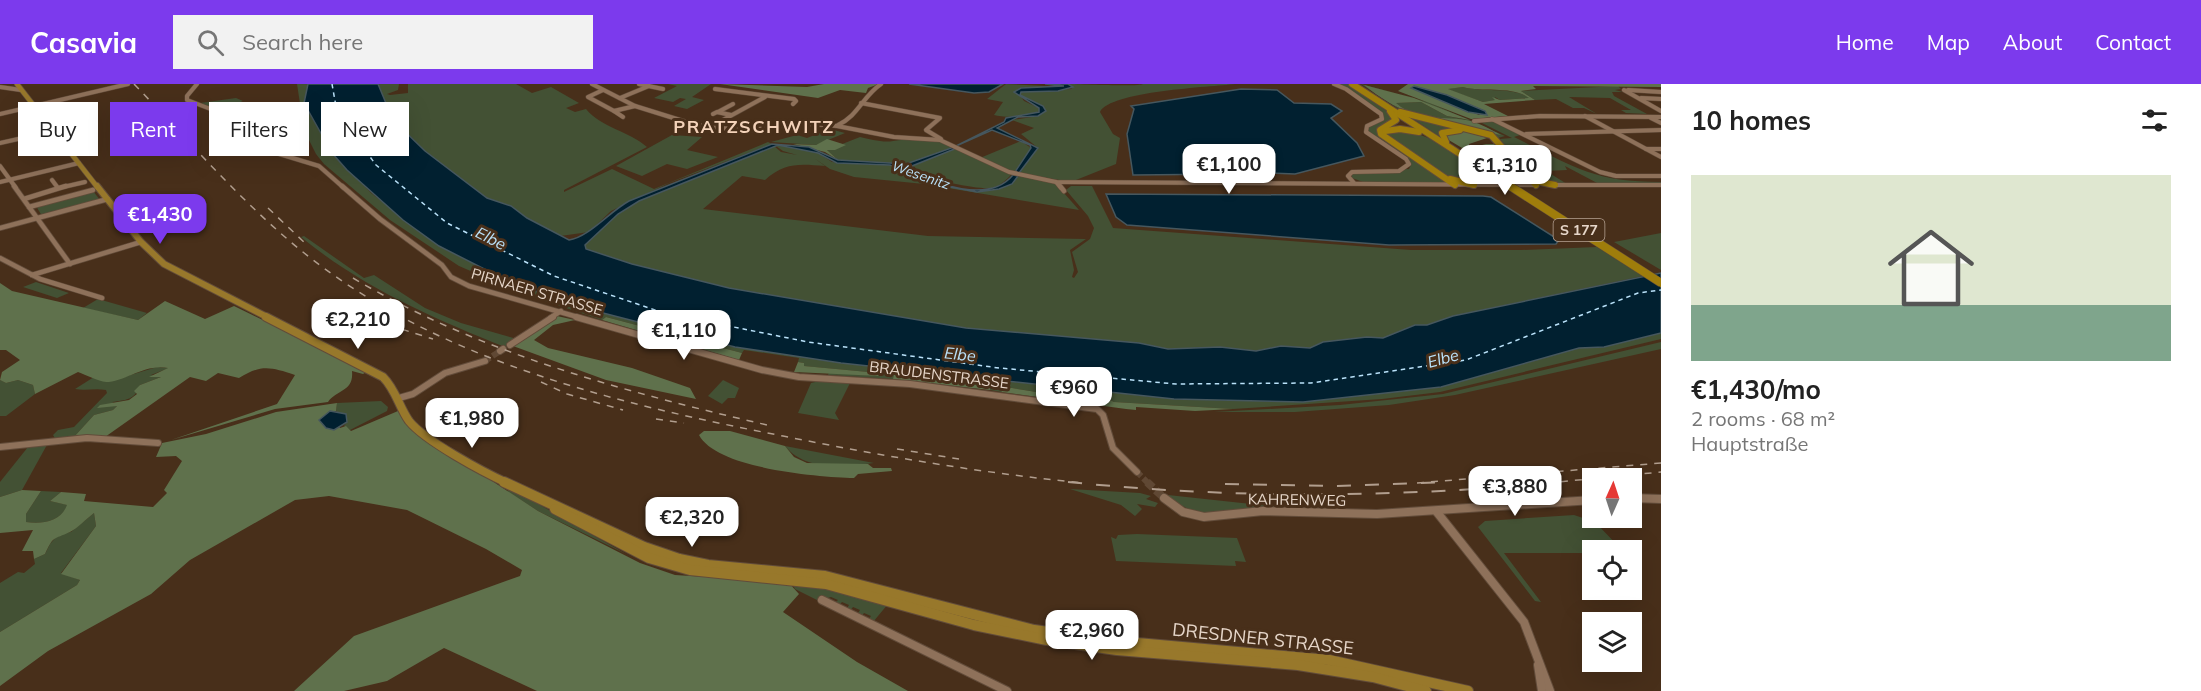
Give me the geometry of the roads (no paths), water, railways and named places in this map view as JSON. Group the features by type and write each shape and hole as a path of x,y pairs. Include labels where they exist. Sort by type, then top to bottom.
{"highway":[{"name":"S 177","path":"1357,86 1437,140 1661,278"},
{"name":"S 177","path":"1392,109 1661,283"},
{"path":"1392,109 1396,119 1393,124 1379,130 1384,137 1448,178 1455,185"},
{"path":"1392,109 1421,119 1474,129 1495,139 1513,162 1536,185"},
{"path":"1384,137 1386,130 1400,129 1437,140"},
{"path":"1446,142 1442,133 1451,130 1473,132 1495,139"},
{"path":"1448,178 1474,185"},
{"path":"1529,179 1555,185"}],"main road":[{"path":"16,84 30,102"},
{"path":"74,156 141,242 176,272 376,373 391,384 405,416 424,433 481,469 665,555 734,571"},
{"name":"DRESDNER STRASSE","path":"734,571 826,584 975,625 1047,640 1117,650 1298,665 1373,677 1426,691"},
{"name":"DRESDNER STRASSE","path":"734,571 825,576 977,617 1035,630 1115,641 1306,657 1366,667 1468,691"}],"street":[{"path":"50,102 128,84"},
{"name":"PIRNAER STRASSE","path":"197,84 187,96 187,100 221,113 242,140 253,146 319,166 380,219 442,265 454,280 476,289 561,311 740,365 814,378"},
{"path":"592,84 635,106 679,121 711,127 747,131 794,123 837,126 894,137 944,141"},
{"path":"639,84 663,89"},
{"path":"837,126 855,117 870,90 881,84"},
{"path":"1334,84 1346,89 1381,114 1382,119 1367,126 1366,132 1406,159 1409,164 1399,171 1350,172 1348,176 1355,184"},
{"path":"1,85 21,90"},
{"path":"620,98 649,86"},
{"path":"715,89 796,101 793,104"},
{"path":"603,90 588,97 623,117"},
{"path":"1661,92 1624,90 1661,111"},
{"path":"734,98 741,93"},
{"path":"711,127 765,97"},
{"path":"1637,98 1661,99"},
{"path":"861,103 940,118 926,130 1009,172 1056,182 1661,185"},
{"path":"731,115 715,113 733,104"},
{"path":"1649,105 1661,105"},
{"path":"614,111 635,106"},
{"path":"0,108 18,110"},
{"path":"0,114 18,109"},
{"path":"1532,111 1540,116"},
{"path":"1584,115 1661,157"},
{"path":"1474,121 1584,115 1661,117"},
{"path":"1648,116 1661,123"},
{"path":"1492,119 1604,174 1661,176"},
{"path":"1523,134 1618,134 1631,130 1661,130"},
{"path":"0,143 18,139"},
{"path":"1646,149 1661,149"},
{"path":"0,182 79,163"},
{"path":"0,166 70,264"},
{"path":"52,180 58,188"},
{"path":"24,199 85,182"},
{"path":"1056,182 1064,191"},
{"path":"29,207 93,190"},
{"path":"0,228 108,199"},
{"path":"32,275 141,242"},
{"path":"0,258 32,275 102,298"},
{"path":"510,345 561,311"},
{"path":"399,398 413,394 445,373 485,361"},
{"name":"BRAUDENSTRASSE","path":"814,378 910,384 1097,410 1103,415 1110,442 1137,472"},
{"path":"0,447 87,438 158,442"},
{"name":"KAHRENWEG","path":"1164,498 1183,512 1204,517 1263,511 1357,514 1436,511 1582,501"},
{"path":"1642,498 1661,499"},
{"path":"1436,511 1524,622 1550,691"},
{"path":"822,600 1007,691"},
{"path":"1537,655 1542,691"}],"water":[{"path":"308,84 378,84 386,102 321,102 321,133 309,112 309,102 304,102"},
{"path":"909,84 1003,84 989,92 974,93"},
{"path":"1045,84 1068,84 1073,87 1058,91 1021,92 1020,95 1043,106 1046,111 1038,116 1018,117 997,128 1038,148 1019,173 1015,172 1031,148 1030,145 992,130 956,146 1004,122 1006,118 1039,112 1039,108 1014,92 1021,88 1064,86"},
{"path":"1414,86 1447,95 1485,111 1487,115 1468,112 1411,88"},
{"path":"1241,89 1277,90 1294,103 1331,104 1342,111 1331,118 1357,143 1364,156 1295,174 1241,172 1235,174 1133,175 1127,134 1134,109 1131,106"},
{"path":"409,136 425,151 487,198 511,206 527,218 569,240 592,229 629,201 772,144 809,147 838,160 906,164 954,147 957,148 907,168 932,180 961,189 990,189 1003,184 1013,175 1018,176 1012,184 999,189 977,192 934,184 890,165 837,163 818,153 778,145 639,201 618,214 585,245 586,249 632,264 729,288 966,328 1139,343 1168,349 1220,347 1256,351 1281,346 1310,348 1323,342 1367,337 1383,338 1415,325 1427,325 1453,316 1661,273 1661,333 1604,347 1579,348 1441,387 1303,402 1174,399 841,363 735,347 572,305 502,278 439,246 403,220 335,156 409,156"},
{"path":"1106,194 1483,196 1491,197 1559,240 1556,244 1389,245 1127,225 1116,217"},
{"path":"330,411 346,414 347,422 334,430 326,428 319,420"}],"tunnel":[{"path":"485,361 500,351"},
{"path":"1137,472 1147,482"},
{"path":"1147,482 1164,498"}],"railway":[{"path":"134,84 247,202 295,246 372,300 427,330 483,355 542,377 602,395 723,424 932,463 1083,483"},
{"path":"268,208 305,243"},
{"path":"353,278 451,328 502,349 607,384 767,425"},
{"path":"364,312 385,324 433,339"},
{"path":"541,382 567,394 623,410"},
{"path":"656,419 684,423"},
{"path":"897,449 959,459"},
{"path":"1417,483 1661,463"},
{"path":"1547,483 1661,472"},
{"path":"1068,482 1131,488 1254,494 1376,494 1562,482"},
{"path":"1225,484 1334,486 1447,482"}],"district":[{"name":"PRATZSCHWITZ","path":"754,127"}],"water label":[{"name":"Wesenitz","path":"921,175"},
{"name":"Elbe","path":"491,238"},
{"name":"Elbe","path":"960,354"},
{"name":"Elbe","path":"1443,358"}]}
